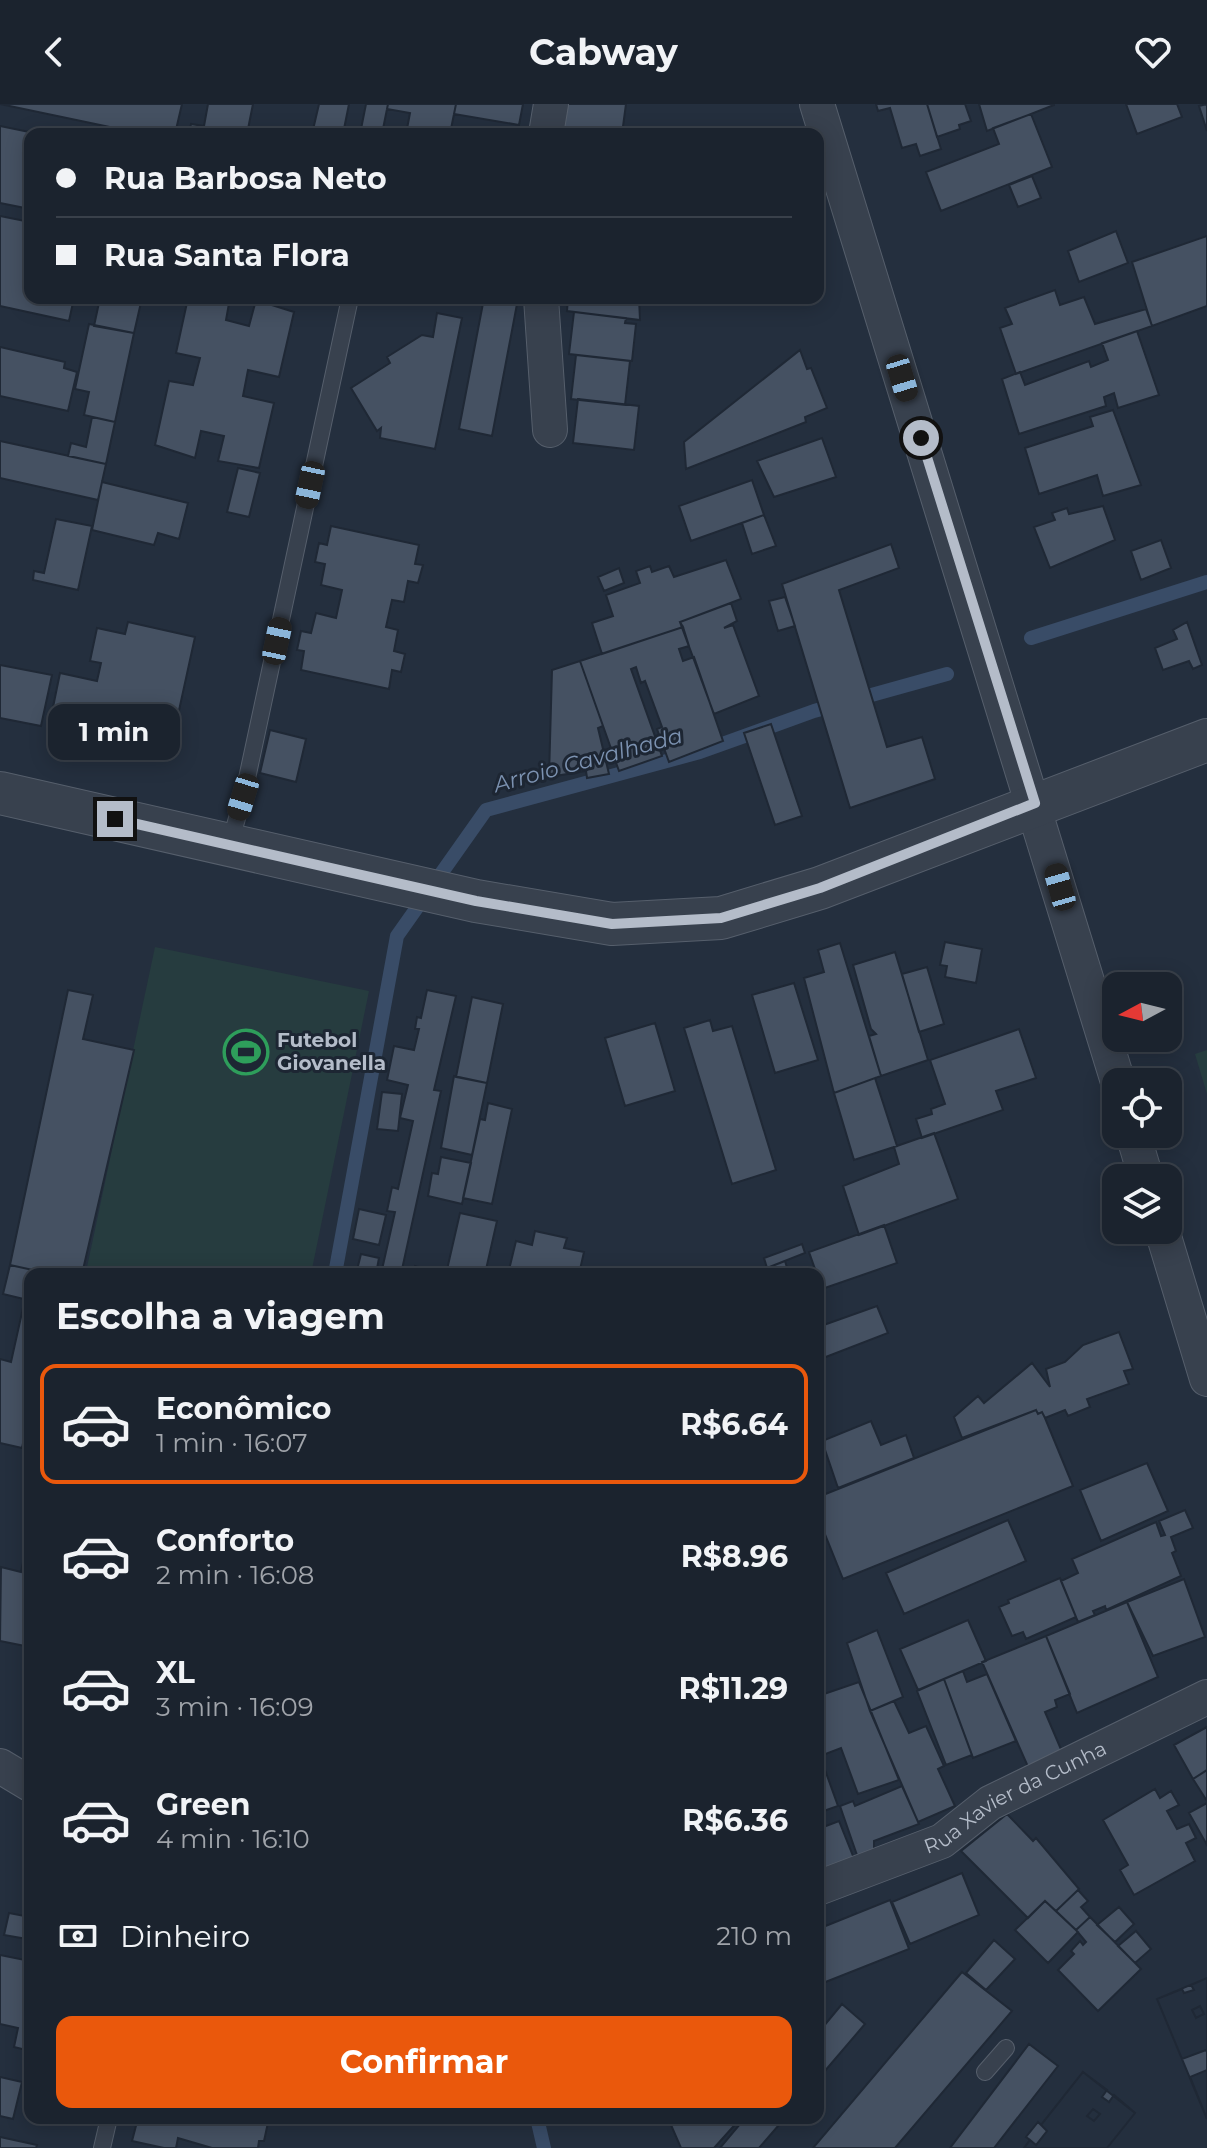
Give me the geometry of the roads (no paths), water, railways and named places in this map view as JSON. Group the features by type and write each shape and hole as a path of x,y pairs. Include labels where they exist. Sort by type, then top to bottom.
{"street":[{"path":"547,128 551,104"},
{"path":"817,104 1035,803 1114,1068"},
{"path":"541,304 550,430"},
{"path":"0,793 476,901 612,924 721,918 820,888 1035,803 1207,740"},
{"path":"1166,1244 1207,1379"},
{"name":"Rua Xavier da Cunha","path":"824,1886 942,1841 990,1803 1207,1697"},
{"path":"0,1766 24,1780"}],"lane":[{"path":"229,845 243,797 349,304"},
{"path":"985,2072 1006,2048"},
{"path":"102,2148 108,2124"}],"waterway":[{"name":"Arroio Cavalhada","path":"1031,638 1207,582"},
{"name":"Arroio Cavalhada","path":"336,1268 397,936 486,810 700,752 814,711 947,674"},
{"name":"Arroio Cavalhada","path":"538,2124 544,2148"}],"place":[{"name":"Futebol Giovanella","path":"246,1052"}]}
